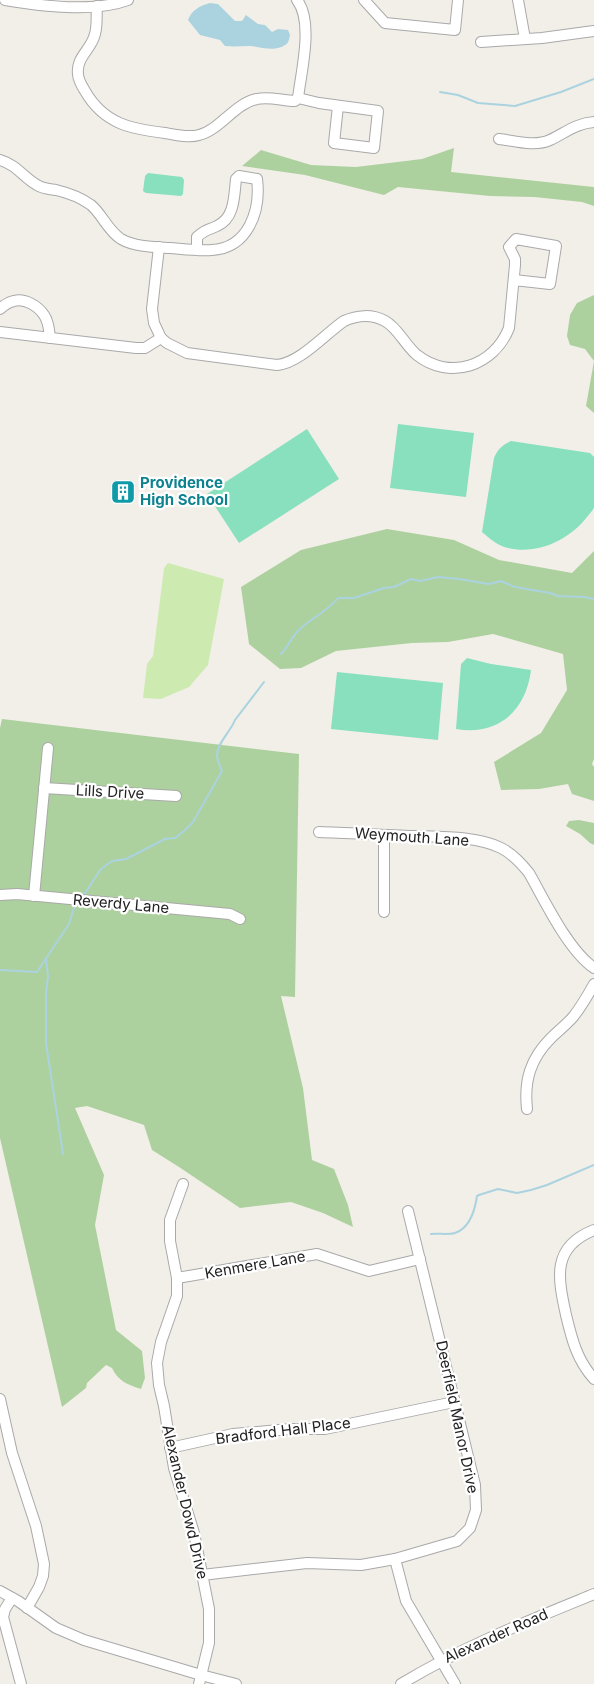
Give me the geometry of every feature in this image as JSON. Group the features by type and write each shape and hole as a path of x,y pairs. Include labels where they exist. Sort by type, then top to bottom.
{"street":[{"path":"5,0 44,6 107,6 128,0"},
{"path":"368,2 385,23 455,30 458,0"},
{"path":"518,0 525,39"},
{"path":"298,98 306,26 303,2"},
{"path":"97,6 94,37 80,60 77,71 78,78 97,109 116,122 139,130 184,136 200,135 210,130 242,105 251,101 268,98 295,101 298,98 319,104 338,106 378,111 374,148 334,143 338,106"},
{"path":"481,42 594,31"},
{"path":"499,139 541,143 575,126 594,122"},
{"path":"0,160 11,164 40,187 80,198 93,206 122,240 135,244 197,250 224,248 242,237 252,222 255,213 257,179 239,176 236,180 230,214 218,226 205,230 197,237 197,250"},
{"path":"159,247 152,309 154,323 161,338 167,344 187,354 277,365 284,364 298,357 344,320 369,316 390,324 413,351 424,360 445,367 457,368 474,364 495,350 505,337 510,321 515,259 509,247 516,239 556,246 550,284 514,280"},
{"path":"0,309 14,301 32,304 44,315 49,325 50,338"},
{"path":"0,332 136,348 145,348 161,338"},
{"path":"34,896 48,748"},
{"name":"Lills Drive","path":"44,788 176,796"},
{"name":"Weymouth Lane","path":"319,832 448,837 490,844 513,856 529,873 574,948 594,968"},
{"path":"384,835 384,912"},
{"name":"Reverdy Lane","path":"0,895 17,894 230,914 240,919"},
{"path":"527,1109 526,1082 537,1056 551,1038 572,1018 594,984"},
{"name":"Alexander Dowd Drive","path":"183,1184 170,1220 170,1241 177,1278 177,1296 161,1342 157,1363 159,1385 174,1468 194,1533 209,1609 210,1642 200,1680"},
{"name":"Deerfield Manor Drive","path":"202,1576 308,1563 361,1565 395,1559 457,1541 470,1528 476,1510 475,1485 408,1211"},
{"path":"594,1230 581,1236 570,1246 562,1259 559,1278 576,1353 594,1379"},
{"name":"Kenmere Lane","path":"177,1278 317,1254 369,1271 420,1259"},
{"path":"0,1399 12,1453 36,1526 44,1564 43,1576 39,1587 27,1608"},
{"name":"Bradford Hall Place","path":"170,1448 233,1434 290,1429 325,1429 454,1402"},
{"path":"395,1559 406,1601 455,1684"},
{"path":"0,1591 56,1628 84,1640 200,1680 236,1684"},
{"name":"Alexander Road","path":"401,1684 465,1648 559,1607 594,1594"},
{"path":"12,1598 5,1609 4,1617 21,1684"}],"green space":[{"path":"454,148 451,172 594,187 594,206 582,202 534,197 490,196 398,187 384,195 305,175 242,166 261,150 311,165 356,167 422,159"},
{"path":"148,173 182,177 184,180 183,194 181,196 146,193 143,191 145,176"},
{"path":"594,295 594,361 585,349 570,345 567,336 570,315 577,303"},
{"path":"594,361 594,413 586,406"},
{"path":"398,424 474,433 466,497 390,488"},
{"path":"307,429 339,479 239,543 207,494"},
{"path":"511,441 590,453 594,457 594,507 571,533 552,544 519,550 497,544 482,532 494,458 505,444"},
{"path":"387,529 454,540 499,560 572,573 594,551 594,759 592,764 594,767 594,801 572,794 568,784 539,789 501,790 494,762 541,733 567,690 563,654 493,634 448,642 412,643 336,651 301,668 280,669 249,644 241,587 301,550"},
{"path":"168,563 224,579 208,665 189,687 161,699 143,698 147,664 153,656 164,568"},
{"path":"467,658 531,670 528,685 516,709 497,724 471,730 456,729 461,664"},
{"path":"337,672 443,683 438,740 331,729"},
{"path":"2,719 299,754 295,997 281,996 303,1088 312,1160 334,1169 348,1205 353,1227 323,1213 291,1202 240,1208 152,1150 144,1125 87,1106 75,1108 104,1175 95,1225 116,1330 142,1351 145,1378 141,1389 120,1379 112,1368 106,1365 87,1383 86,1388 62,1407 0,1138 0,728"},
{"path":"579,820 594,823 594,845 566,826 569,821"}],"water":[{"path":"210,3 218,4 235,21 242,21 246,15 258,24 265,25 272,32 278,29 288,30 290,35 288,42 281,47 273,49 250,46 225,46 220,40 200,35 188,20 196,9"}],"waterway":[{"path":"440,92 458,95 478,103 515,106 561,92 594,79"},
{"path":"281,654 298,631 338,598 354,598 384,588 394,587 411,579 420,581 438,577 489,584 501,581 515,587 558,596 594,599"},
{"path":"83,896 101,869 112,861 126,859 165,839 175,838 193,822 222,771 217,757 219,746 235,720 264,682"},
{"path":"0,970 37,972 69,924 75,905"},
{"path":"46,958 48,977 46,992 46,1043 63,1154"},
{"path":"431,1234 452,1234 460,1231 471,1218 477,1196 479,1195 498,1189 517,1193 531,1190 594,1165"}],"place":[{"name":"Providence High School","path":"123,492"}]}
